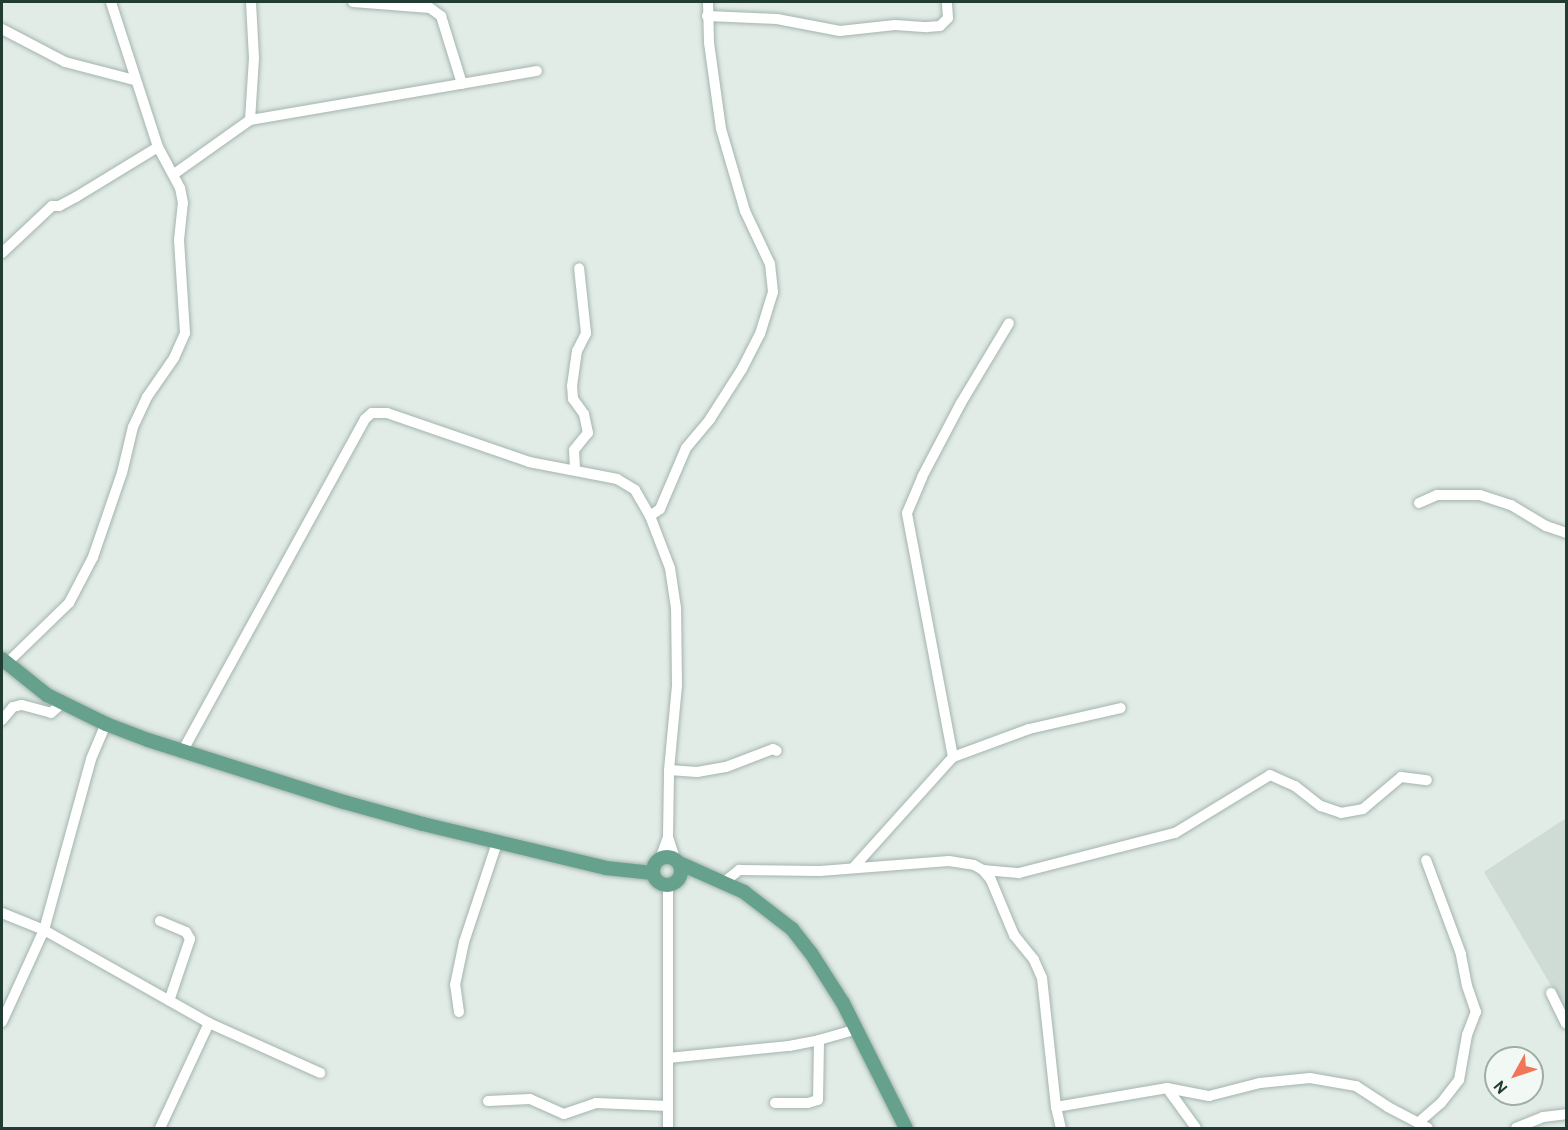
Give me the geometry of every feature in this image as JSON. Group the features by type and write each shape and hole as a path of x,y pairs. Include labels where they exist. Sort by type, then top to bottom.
{"main road":[{"path":"4,662 46,695 106,724 182,752 344,802 497,843 606,868 653,873"},
{"path":"720,882 660,884 653,873 654,865 660,859 667,857 677,861 720,882 762,903 792,928 811,953 857,1029 906,1128"},
{"path":"673,883 682,874 677,861"}],"street":[{"path":"4,662 69,603 93,557 122,472 133,427 147,397 174,358 185,333 179,240 183,203 174,174 158,147 134,80 111,2"},
{"path":"250,120 255,58 251,2"},
{"path":"353,2 430,8 441,16 462,84"},
{"path":"650,516 660,509 686,448 710,419 742,369 760,334 773,292 770,264 745,211 721,129 708,2"},
{"path":"708,16 777,19 840,30 895,25 927,27 940,26 948,18 947,2"},
{"path":"2,29 65,62 134,80"},
{"path":"174,174 250,120 537,71"},
{"path":"2,253 52,207 68,202 158,147"},
{"path":"575,469 574,450 588,433 584,414 573,399 572,386 577,351 586,333 579,268"},
{"path":"953,757 907,513 912,497 939,445 1010,323"},
{"path":"182,752 365,419 372,413 387,413 529,462 575,469 617,479 635,490 650,516 670,568 676,608 677,686 669,770 668,837 660,859"},
{"path":"1419,503 1437,495 1480,495 1511,505 1546,526 1566,533"},
{"path":"2,720 13,707 22,705 51,713 62,703"},
{"path":"853,868 953,757 1029,729 1121,708"},
{"path":"2,1022 44,930 92,759 106,724"},
{"path":"669,770 697,772 726,767 773,749 777,751"},
{"path":"720,882 739,870 820,871 949,861 974,865 983,870 1019,873 1126,848 1174,833 1269,775 1295,786 1322,806 1341,813 1363,809 1401,777 1427,780"},
{"path":"668,837 677,861"},
{"path":"459,1012 455,986 464,942 497,843"},
{"path":"1056,1107 1167,1088 1209,1096 1260,1083 1310,1078 1356,1086 1388,1107 1424,1125 1459,1080 1467,1035 1476,1012 1467,986 1461,954 1426,860"},
{"path":"983,870 995,888 1014,935 1034,960 1042,978 1056,1107 1061,1128"},
{"path":"668,1128 673,883"},
{"path":"2,913 44,930 209,1023 320,1073"},
{"path":"160,921 186,932 190,939 169,1001"},
{"path":"1551,993 1566,1023"},
{"path":"160,1128 209,1023"},
{"path":"668,1058 789,1046 857,1029"},
{"path":"775,1102 808,1103 818,1100 819,1040"},
{"path":"1167,1088 1196,1128"},
{"path":"488,1101 530,1099 555,1112 564,1114 596,1103 668,1106"},
{"path":"1516,1128 1543,1117 1566,1114"}],"shaded area":[{"path":"1566,818 1566,1011 1484,872"}]}
